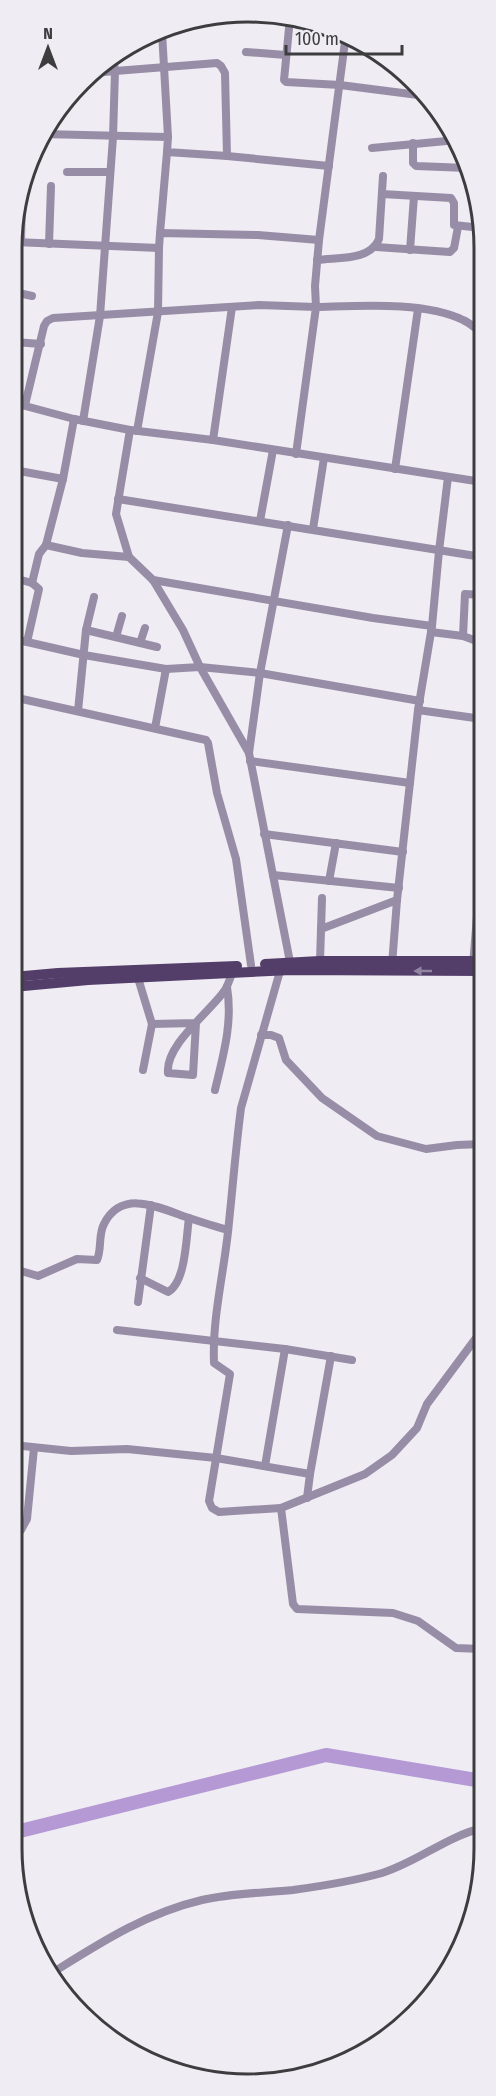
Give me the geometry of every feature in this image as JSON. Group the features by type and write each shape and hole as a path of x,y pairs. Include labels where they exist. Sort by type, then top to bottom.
{"main road":[{"path":"22,976 250,965 287,968 320,961 392,966"},
{"path":"22,986 287,968 474,966"}],"street":[{"path":"289,26 284,80 286,82 340,85 413,94"},
{"path":"162,40 168,137 159,248 158,312 116,514 129,557 153,580 183,630 200,667 249,757 273,874 287,968 261,1035 241,1108 213,1341 214,1363 231,1374 209,1501 212,1508 219,1512 281,1508 365,1474 392,1455 417,1428 427,1404 474,1341"},
{"path":"296,454 316,307 315,286 319,240 345,45"},
{"path":"246,52 286,55"},
{"path":"107,72 217,63 225,73 227,156"},
{"path":"32,583 39,554 46,545 63,479 100,316 113,137 114,67"},
{"path":"53,134 168,137"},
{"path":"372,148 446,141"},
{"path":"413,143 413,163 416,166 458,168"},
{"path":"167,152 330,166"},
{"path":"67,172 110,172"},
{"path":"376,247 379,239 383,176"},
{"path":"49,244 51,186"},
{"path":"382,194 451,198 454,203 453,223 458,227 473,228"},
{"path":"410,250 414,196"},
{"path":"317,260 361,255 376,247 450,252 454,248 458,227"},
{"path":"160,233 258,235 319,240"},
{"path":"22,242 159,248"},
{"path":"22,294 32,296"},
{"path":"25,405 44,326 53,318 259,305 397,306 462,319 474,327"},
{"path":"213,440 232,307"},
{"path":"395,470 418,309"},
{"path":"22,343 40,344"},
{"path":"22,405 78,420 133,430 213,440 474,481"},
{"path":"260,521 273,450"},
{"path":"313,529 324,458"},
{"path":"22,471 63,479"},
{"path":"392,966 418,711 431,629 448,477"},
{"path":"118,499 474,556"},
{"path":"249,757 260,673 288,525"},
{"path":"46,545 82,553 129,557"},
{"path":"22,580 32,583 39,589 27,642"},
{"path":"153,580 373,618 474,640"},
{"path":"463,636 465,594 474,595"},
{"path":"78,711 86,630 94,597"},
{"path":"116,637 122,616"},
{"path":"140,643 145,628"},
{"path":"86,630 157,647"},
{"path":"22,641 84,655 166,669 200,667 260,673 420,701"},
{"path":"155,728 166,669"},
{"path":"22,699 203,739 208,743 217,793 236,859 250,965"},
{"path":"418,711 474,718"},
{"path":"249,757 410,783"},
{"path":"264,834 403,852"},
{"path":"329,881 336,843"},
{"path":"273,874 399,888"},
{"path":"320,961 322,898"},
{"path":"321,929 397,900"},
{"path":"196,1023 194,1074 169,1074 172,1054 196,1023 227,987 232,973"},
{"path":"138,978 152,1024 143,1070"},
{"path":"215,1090 229,1031 227,987"},
{"path":"152,1024 196,1023"},
{"path":"261,1035 279,1038 286,1060 321,1098 377,1136 426,1149 474,1144"},
{"path":"22,1271 38,1276 77,1259 97,1260 101,1230 105,1222 117,1208 128,1203 151,1204 228,1230"},
{"path":"138,1302 151,1204"},
{"path":"140,1278 168,1292 172,1290 180,1278 189,1218"},
{"path":"117,1330 285,1349 352,1360"},
{"path":"265,1466 285,1349"},
{"path":"307,1498 331,1356"},
{"path":"22,1446 71,1451 127,1449 216,1458 310,1474"},
{"path":"22,1528 27,1519 34,1448"},
{"path":"281,1508 293,1604 297,1609 393,1613 418,1621 456,1648 474,1649"},
{"path":"58,1969 108,1937 154,1914 204,1899 295,1889 383,1872 474,1831"}],"waterway":[{"path":"22,1831 326,1755 474,1780"}]}
